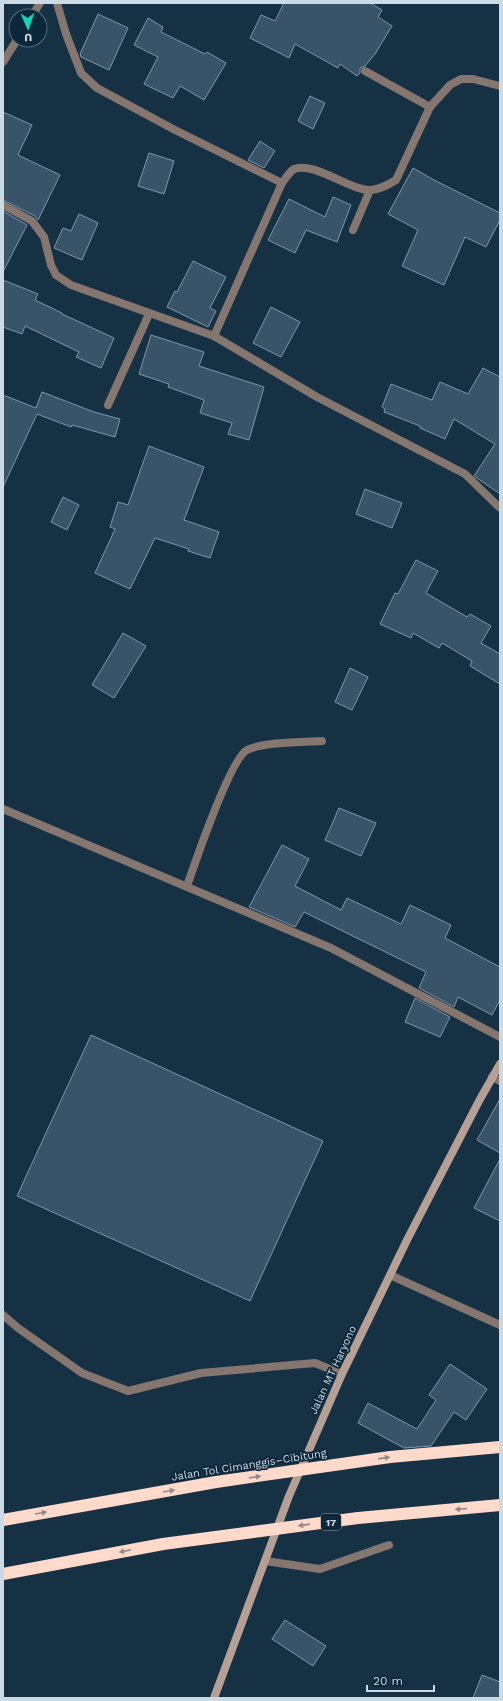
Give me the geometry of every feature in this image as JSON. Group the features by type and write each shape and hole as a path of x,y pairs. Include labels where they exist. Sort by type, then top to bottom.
{"highway":[{"name":"Jalan Tol Cimanggis–Cibitung","path":"3,1520 216,1482 390,1457 500,1447"},
{"name":"17","path":"3,1574 163,1544 358,1518 500,1505"}],"main road":[{"name":"Jalan MT Haryono","path":"214,1698 289,1496 342,1374 390,1275 500,1064"}],"street":[{"path":"57,3 66,34 81,73 97,88 175,130 282,183"},
{"path":"3,62 12,48"},
{"path":"365,71 430,107"},
{"path":"214,336 282,183 288,174 295,169 312,170 370,190 386,187 396,180 430,107 450,85 461,79 473,79 500,86"},
{"path":"353,230 370,190"},
{"path":"3,205 32,221 44,237 51,265 56,275 71,285 214,336 317,397 465,474 500,508"},
{"path":"108,405 149,314"},
{"path":"187,886 219,800 237,760 245,751 255,747 270,745 322,741"},
{"path":"3,809 331,948 500,1037"},
{"path":"492,1077 500,1081"},
{"path":"390,1275 500,1325"},
{"path":"3,1316 82,1373 128,1391 201,1372 314,1363 342,1374"},
{"path":"265,1561 320,1569 389,1545"}],"building":[{"path":"284,3 370,3 382,10 378,17 392,26 375,54 365,66 360,68 360,73 357,76 340,64 338,68 295,44 289,58 250,38 261,15 275,21"},
{"path":"98,14 128,28 109,70 81,57 80,54"},
{"path":"148,18 163,27 161,32 205,54 207,52 226,63 204,100 180,86 173,98 144,84 158,57 134,45"},
{"path":"310,96 325,103 313,129 298,121"},
{"path":"3,112 32,125 18,155 60,175 38,220 35,216 3,200"},
{"path":"260,141 275,151 264,168 248,160"},
{"path":"149,153 174,161 164,194 138,186"},
{"path":"413,168 500,213 500,220 486,247 465,237 444,285 402,266 418,230 388,214"},
{"path":"333,197 351,205 337,242 306,230 295,253 268,240 289,199 325,217"},
{"path":"3,211 27,225 3,272"},
{"path":"79,214 98,223 82,260 54,248 63,228 71,231"},
{"path":"193,261 226,277 210,308 216,311 208,327 167,307 175,291 177,292"},
{"path":"3,280 38,294 35,300 114,338 101,368 76,357 79,352 25,326 22,334 3,327"},
{"path":"271,307 300,322 281,357 253,343"},
{"path":"151,335 204,352 199,366 264,387 249,440 228,434 232,423 200,413 204,400 168,387 169,384 139,374"},
{"path":"483,368 500,377 500,494 474,476 495,444 454,419 445,439 420,428 420,426 384,412 385,409 382,407 391,384 432,400 440,382 468,394"},
{"path":"42,392 94,412 120,419 115,437 72,425 71,427 37,414 3,487 3,395 36,408"},
{"path":"149,446 204,467 184,520 219,532 210,558 188,551 189,549 155,538 130,589 95,573 115,529 110,527 118,502 128,505"},
{"path":"365,489 402,503 392,528 356,514"},
{"path":"63,497 79,505 67,530 51,522"},
{"path":"416,560 438,571 426,593 467,617 470,614 491,626 481,643 500,654 500,684 470,666 472,661 442,643 439,648 413,633 411,638 380,624 395,593 398,594"},
{"path":"123,633 146,646 114,698 92,685"},
{"path":"350,668 368,677 352,710 335,702"},
{"path":"339,808 376,823 361,856 325,840"},
{"path":"282,845 309,859 295,886 341,910 347,898 401,924 410,905 451,925 445,938 500,967 500,1000 492,1015 458,997 454,1007 419,988 426,972 304,912 295,927 249,907"},
{"path":"415,998 450,1017 440,1037 405,1022"},
{"path":"91,1035 323,1141 250,1301 17,1196"},
{"path":"500,1099 500,1153 477,1140"},
{"path":"500,1159 500,1221 474,1208"},
{"path":"450,1364 487,1389 466,1420 454,1412 431,1446 404,1448 358,1423 368,1403 417,1429 436,1400 429,1395"},
{"path":"285,1620 326,1646 313,1666 272,1639"},
{"path":"482,1675 500,1682 500,1698 473,1698"}]}
